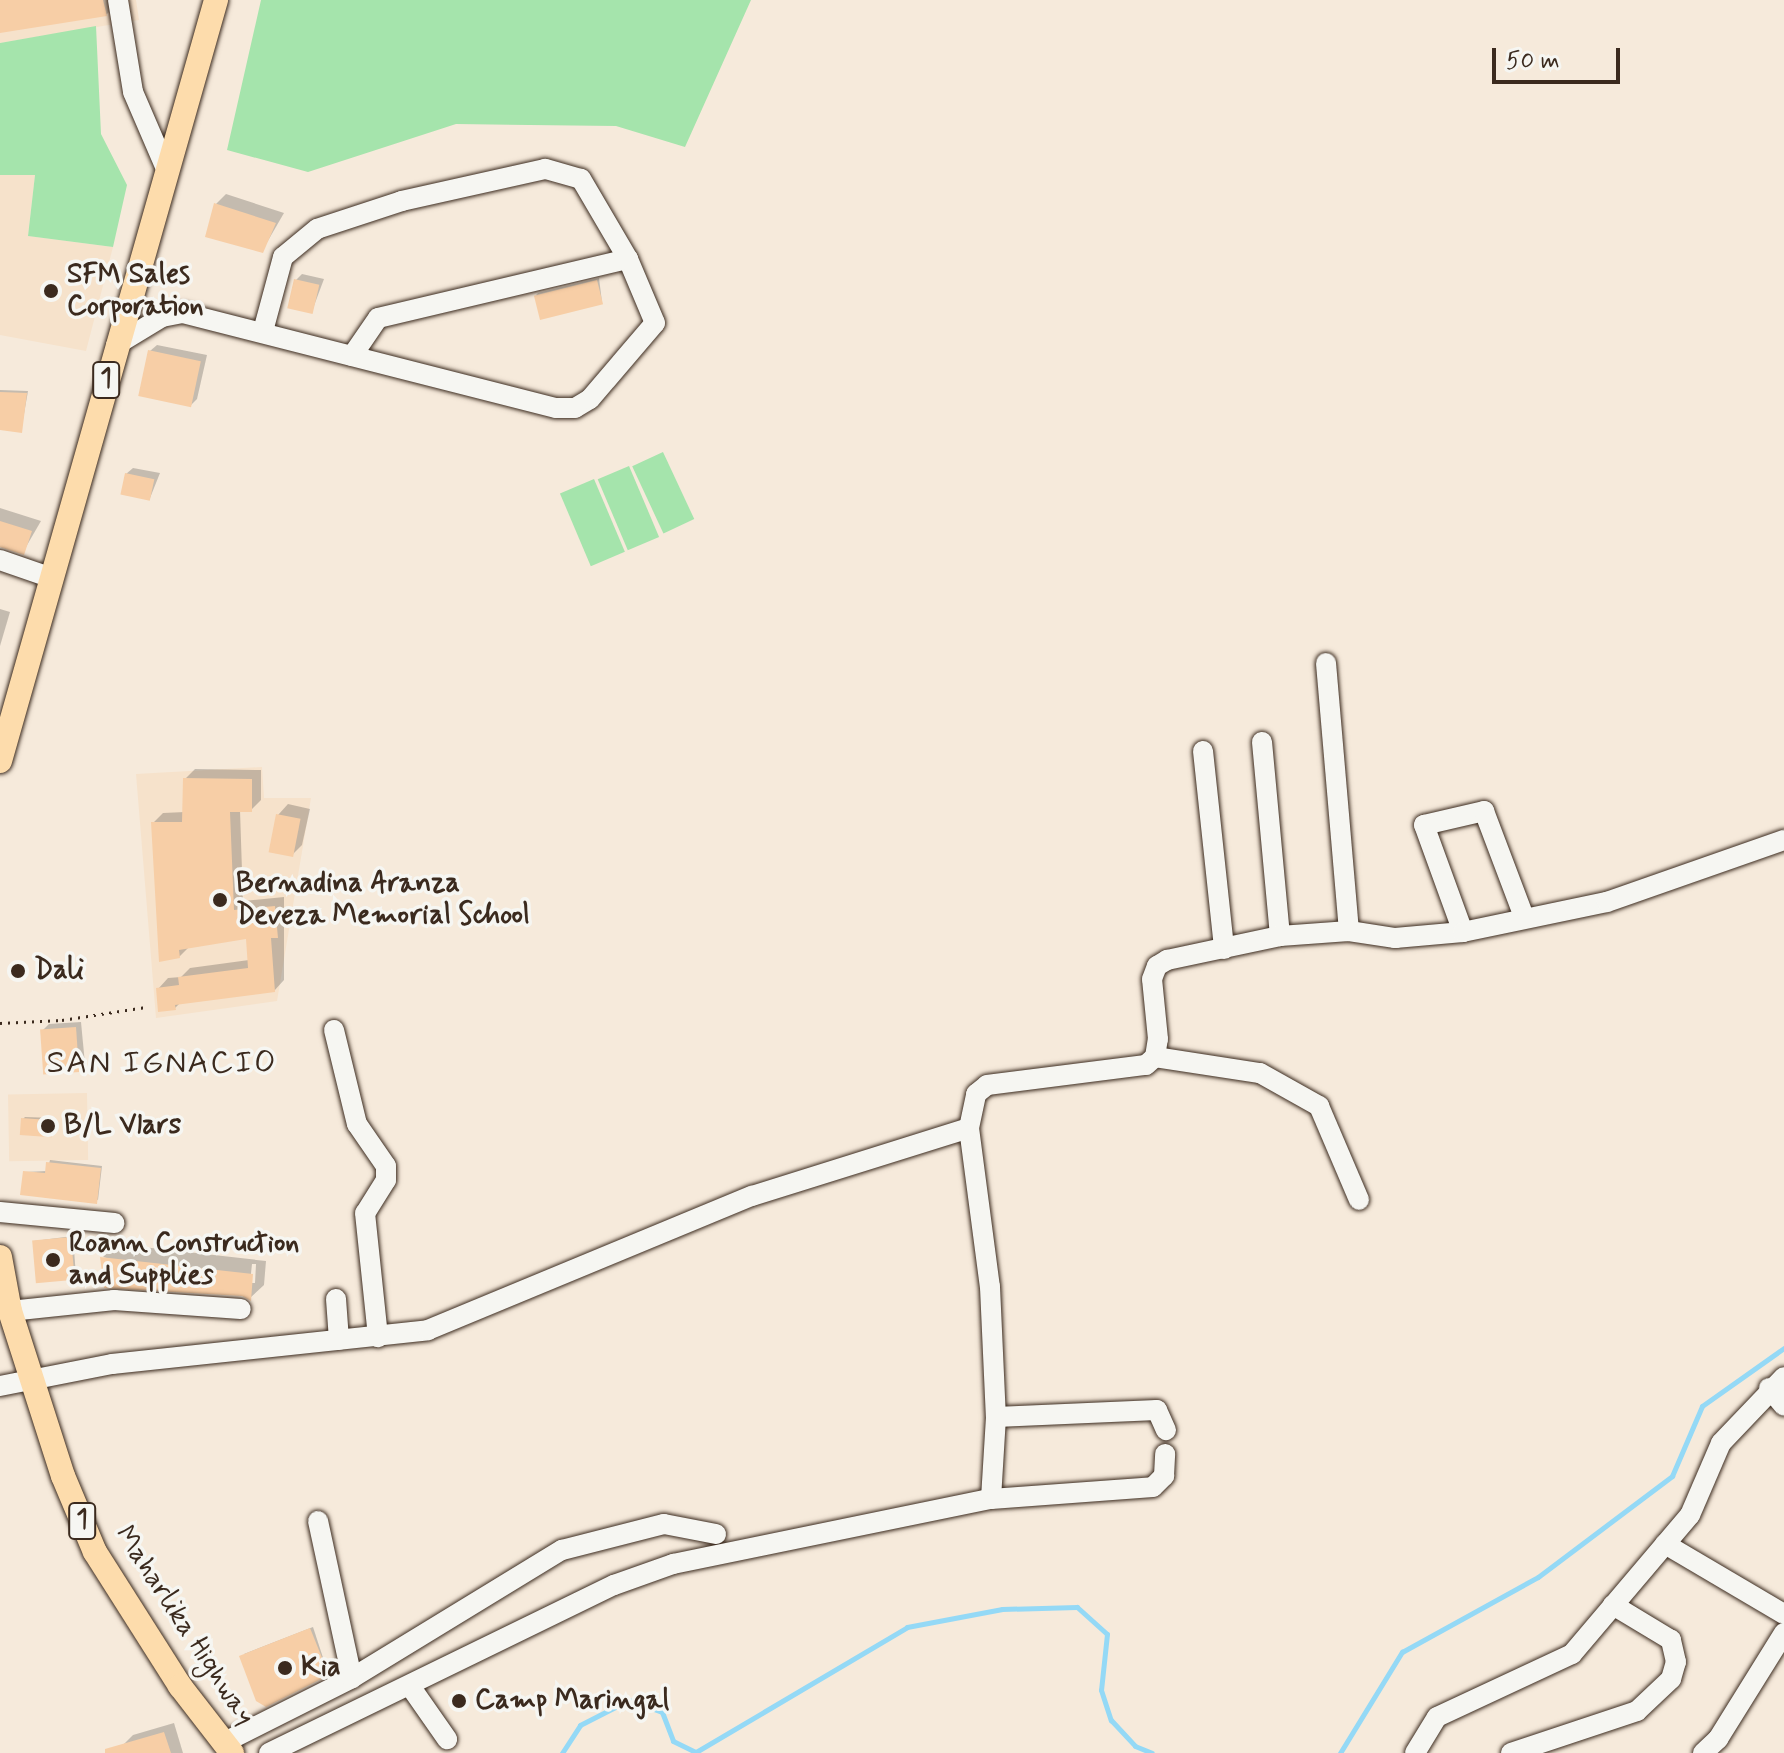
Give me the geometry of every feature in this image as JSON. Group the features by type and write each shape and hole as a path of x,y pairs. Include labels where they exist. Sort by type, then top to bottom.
{"main road":[{"name":"1","path":"0,761 49,577 216,0"},
{"name":"Maharlika Highway","path":"0,1257 10,1311 63,1476 95,1552 180,1686 228,1748"}],"street":[{"path":"118,0 133,92 167,171"},
{"path":"116,345 162,317 183,313 556,408 575,408 590,399 655,323 628,259 581,179 545,169 402,201 317,229 283,257 263,331"},
{"path":"352,356 378,318 628,259"},
{"path":"0,560 49,577"},
{"path":"1326,663 1349,931"},
{"path":"1262,742 1280,936"},
{"path":"1203,751 1224,949"},
{"path":"1463,932 1424,825 1484,811 1524,917"},
{"path":"1155,1057 1158,1039 1152,979 1157,966 1280,936 1349,931 1395,938 1463,932 1607,902 1784,840"},
{"path":"334,1030 363,1138 386,1166 386,1180 365,1213 378,1337"},
{"path":"991,1499 996,1417 990,1287 969,1128 976,1094 987,1085 1132,1069 1155,1057 1260,1073 1319,1106 1359,1200"},
{"path":"0,1386 34,1378 428,1330 752,1196 969,1128"},
{"path":"0,1212 114,1223"},
{"path":"336,1299 339,1340"},
{"path":"10,1311 114,1300 241,1309"},
{"path":"1415,1753 1437,1717 1572,1654 1690,1515 1721,1443 1776,1383 1784,1406"},
{"path":"996,1417 1157,1410 1166,1430"},
{"path":"269,1753 614,1585 673,1564 991,1499 1153,1487 1164,1476 1165,1454"},
{"path":"318,1521 352,1678"},
{"path":"228,1748 352,1678 562,1550 664,1524 716,1534"},
{"path":"1665,1544 1784,1614"},
{"path":"1511,1753 1637,1711 1671,1679 1676,1662 1671,1640 1613,1605"},
{"path":"1703,1753 1718,1739 1784,1633"},
{"path":"410,1686 447,1739"}],"path":[{"path":"0,1023 62,1020 146,1007"}],"shaded area":[{"path":"0,0 136,0 139,20 0,43"},
{"name":"SFM Sales Corporation","path":"0,175 35,175 28,236 113,247 86,351 0,335"},
{"name":"Bernadina Aranza Deveza Memorial School","path":"262,767 264,798 311,798 277,1001 156,1018 136,774"},
{"name":"B/L Vlars","path":"87,1093 88,1160 9,1161 8,1094"}],"green space":[{"path":"261,0 751,0 685,147 616,126 456,124 308,172 227,150"},
{"path":"96,26 101,134 127,185 113,247 28,236 35,175 0,175 0,43"},
{"path":"663,452 694,519 663,533 632,466"},
{"path":"629,466 659,537 628,550 598,479"},
{"path":"594,479 625,552 591,566 560,493"}],"building":[{"path":"0,0 103,0 107,16 0,33"},
{"path":"214,203 276,223 263,253 205,237"},
{"path":"294,279 319,285 313,314 287,308"},
{"path":"597,280 603,304 540,320 534,296"},
{"path":"148,350 201,361 191,407 138,396"},
{"path":"0,392 27,393 22,433 0,430"},
{"path":"125,473 154,479 150,501 120,495"},
{"path":"0,521 32,531 24,555 0,547"},
{"path":"183,778 252,779 252,812 230,812 234,910 275,906 278,938 271,938 275,992 175,1005 176,1010 158,1012 156,988 179,985 178,977 248,968 246,939 179,950 180,958 159,962 151,822 182,822"},
{"path":"276,814 301,819 293,857 269,852"},
{"path":"76,1027 79,1072 43,1074 40,1030"},
{"path":"21,1118 53,1120 52,1137 20,1135"},
{"path":"46,1162 101,1168 97,1204 20,1195 23,1171 45,1173"},
{"name":"Roann Construction and Supplies","path":"71,1237 75,1280 36,1283 32,1240"},
{"path":"100,1257 253,1274 251,1301 242,1296 104,1288"},
{"name":"Kia","path":"310,1628 329,1675 266,1707 256,1701 239,1656"},
{"path":"164,1732 171,1753 105,1753 105,1749"}],"waterway":[{"path":"1340,1753 1402,1652 1538,1577 1672,1476 1702,1406 1784,1348"},
{"path":"562,1753 580,1725 629,1700 662,1712 673,1741 696,1752 907,1627 1002,1609 1077,1607 1107,1634 1101,1690 1111,1720 1135,1746 1152,1753"}],"place":[{"name":"SFM Sales Corporation","path":"51,291"},
{"name":"Bernadina Aranza Deveza Memorial School","path":"220,900"},
{"name":"Dali","path":"18,971"},
{"name":"B/L Vlars","path":"48,1126"},
{"name":"Roann Construction and Supplies","path":"53,1260"},
{"name":"Kia","path":"285,1668"},
{"name":"Camp Maringal","path":"459,1701"}],"district":[{"name":"SAN IGNACIO","path":"162,1063"}]}
